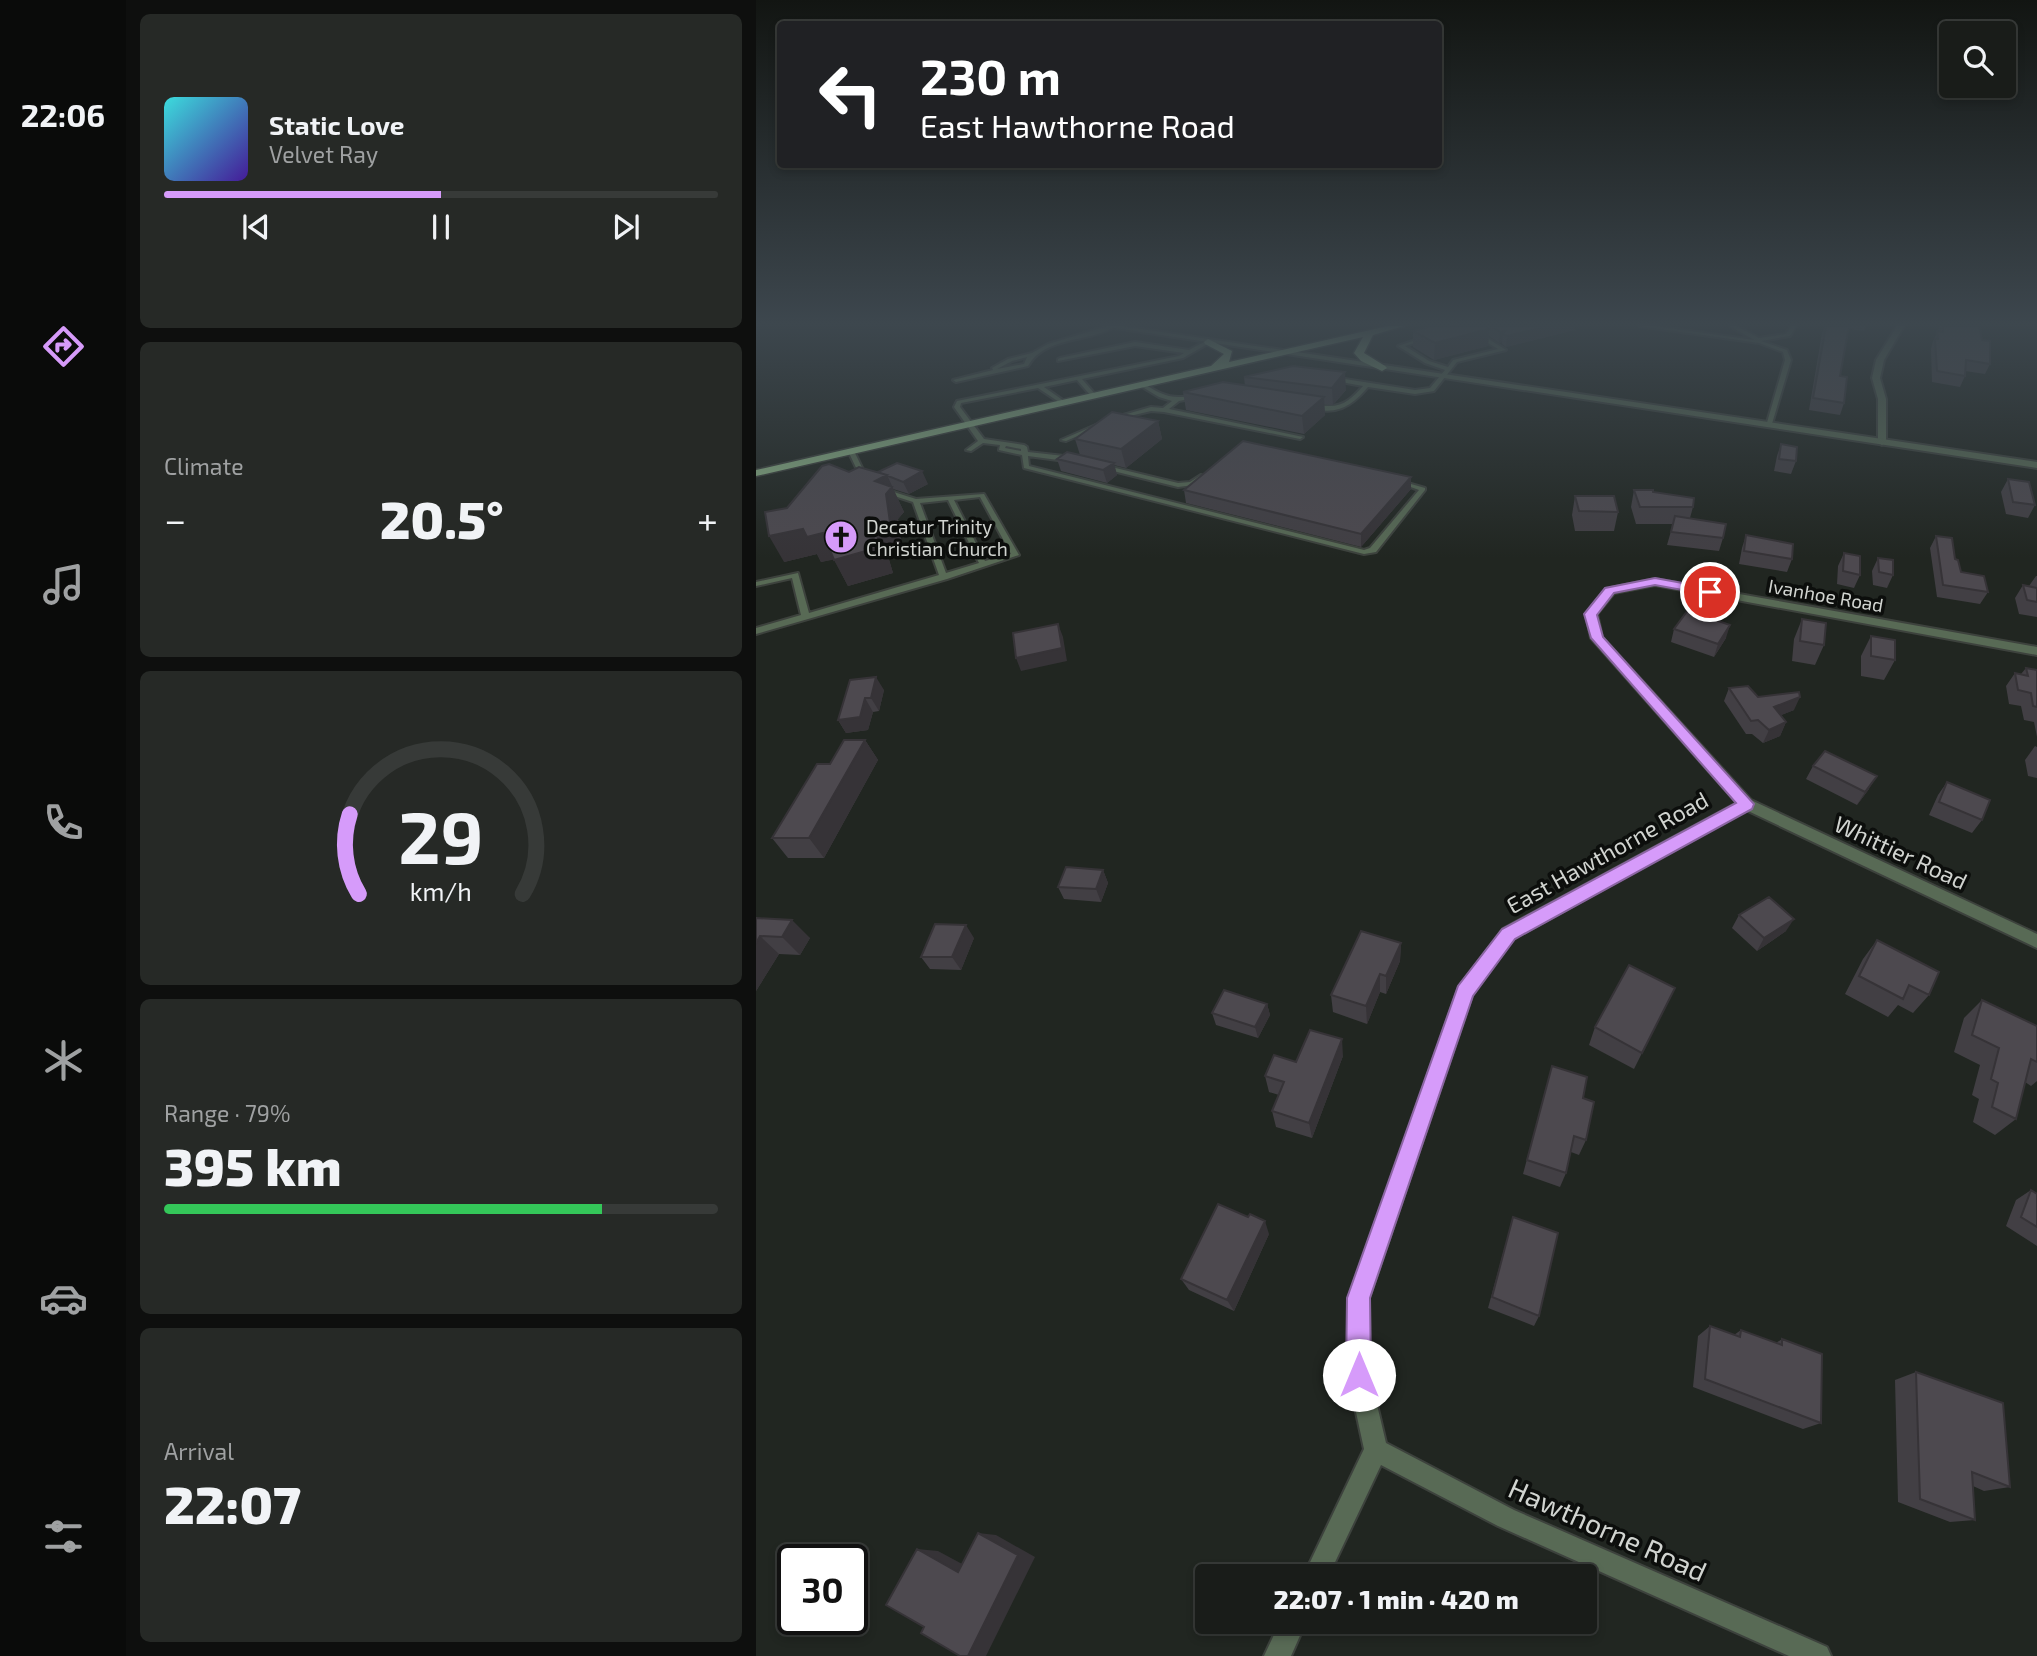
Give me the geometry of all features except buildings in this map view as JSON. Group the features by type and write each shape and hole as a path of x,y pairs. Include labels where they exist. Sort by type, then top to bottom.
{"main road":[{"path":"756,473 1057,403"}],"street":[{"path":"1618,403 2037,466"},
{"path":"1882,403 1882,442"},
{"name":"Ivanhoe Road","path":"1609,591 1655,582 2037,651"},
{"name":"East Hawthorne Road","path":"1376,1450 1359,1375 1359,1298 1465,992 1508,934 1746,804 1597,638 1591,614 1609,591"},
{"name":"Whittier Road","path":"1746,804 2037,941"},
{"path":"1321,1564 1376,1450"},
{"name":"Hawthorne Road","path":"1376,1450 1506,1518 1818,1656"},
{"path":"1278,1656 1288,1634"}],"lane":[{"path":"958,403 957,407 982,441 1003,445 1001,449 1048,454 1087,463"},
{"path":"1164,410 1173,403"},
{"path":"1303,406 1337,410 1351,403"},
{"path":"1769,426 1775,403"},
{"path":"1065,440 1116,419 1151,410 1164,410 1300,437"},
{"path":"969,450 982,441"},
{"path":"851,451 868,486"},
{"path":"1025,453 1026,467 1364,552 1373,550 1423,489 1390,479"},
{"path":"1100,467 1178,485 1192,484 1210,470"},
{"path":"756,631 1015,555 982,495 916,501 880,489"},
{"path":"950,498 983,564"},
{"path":"916,501 944,577"},
{"path":"756,584 795,575 806,617"}],"place":[{"name":"Decatur Trinity Christian Church","path":"841,537"}],"route":[{"path":"1359,1375 1359,1298 1465,992 1508,934 1746,804 1597,638 1591,614 1609,591 1655,582 1710,592"}]}
